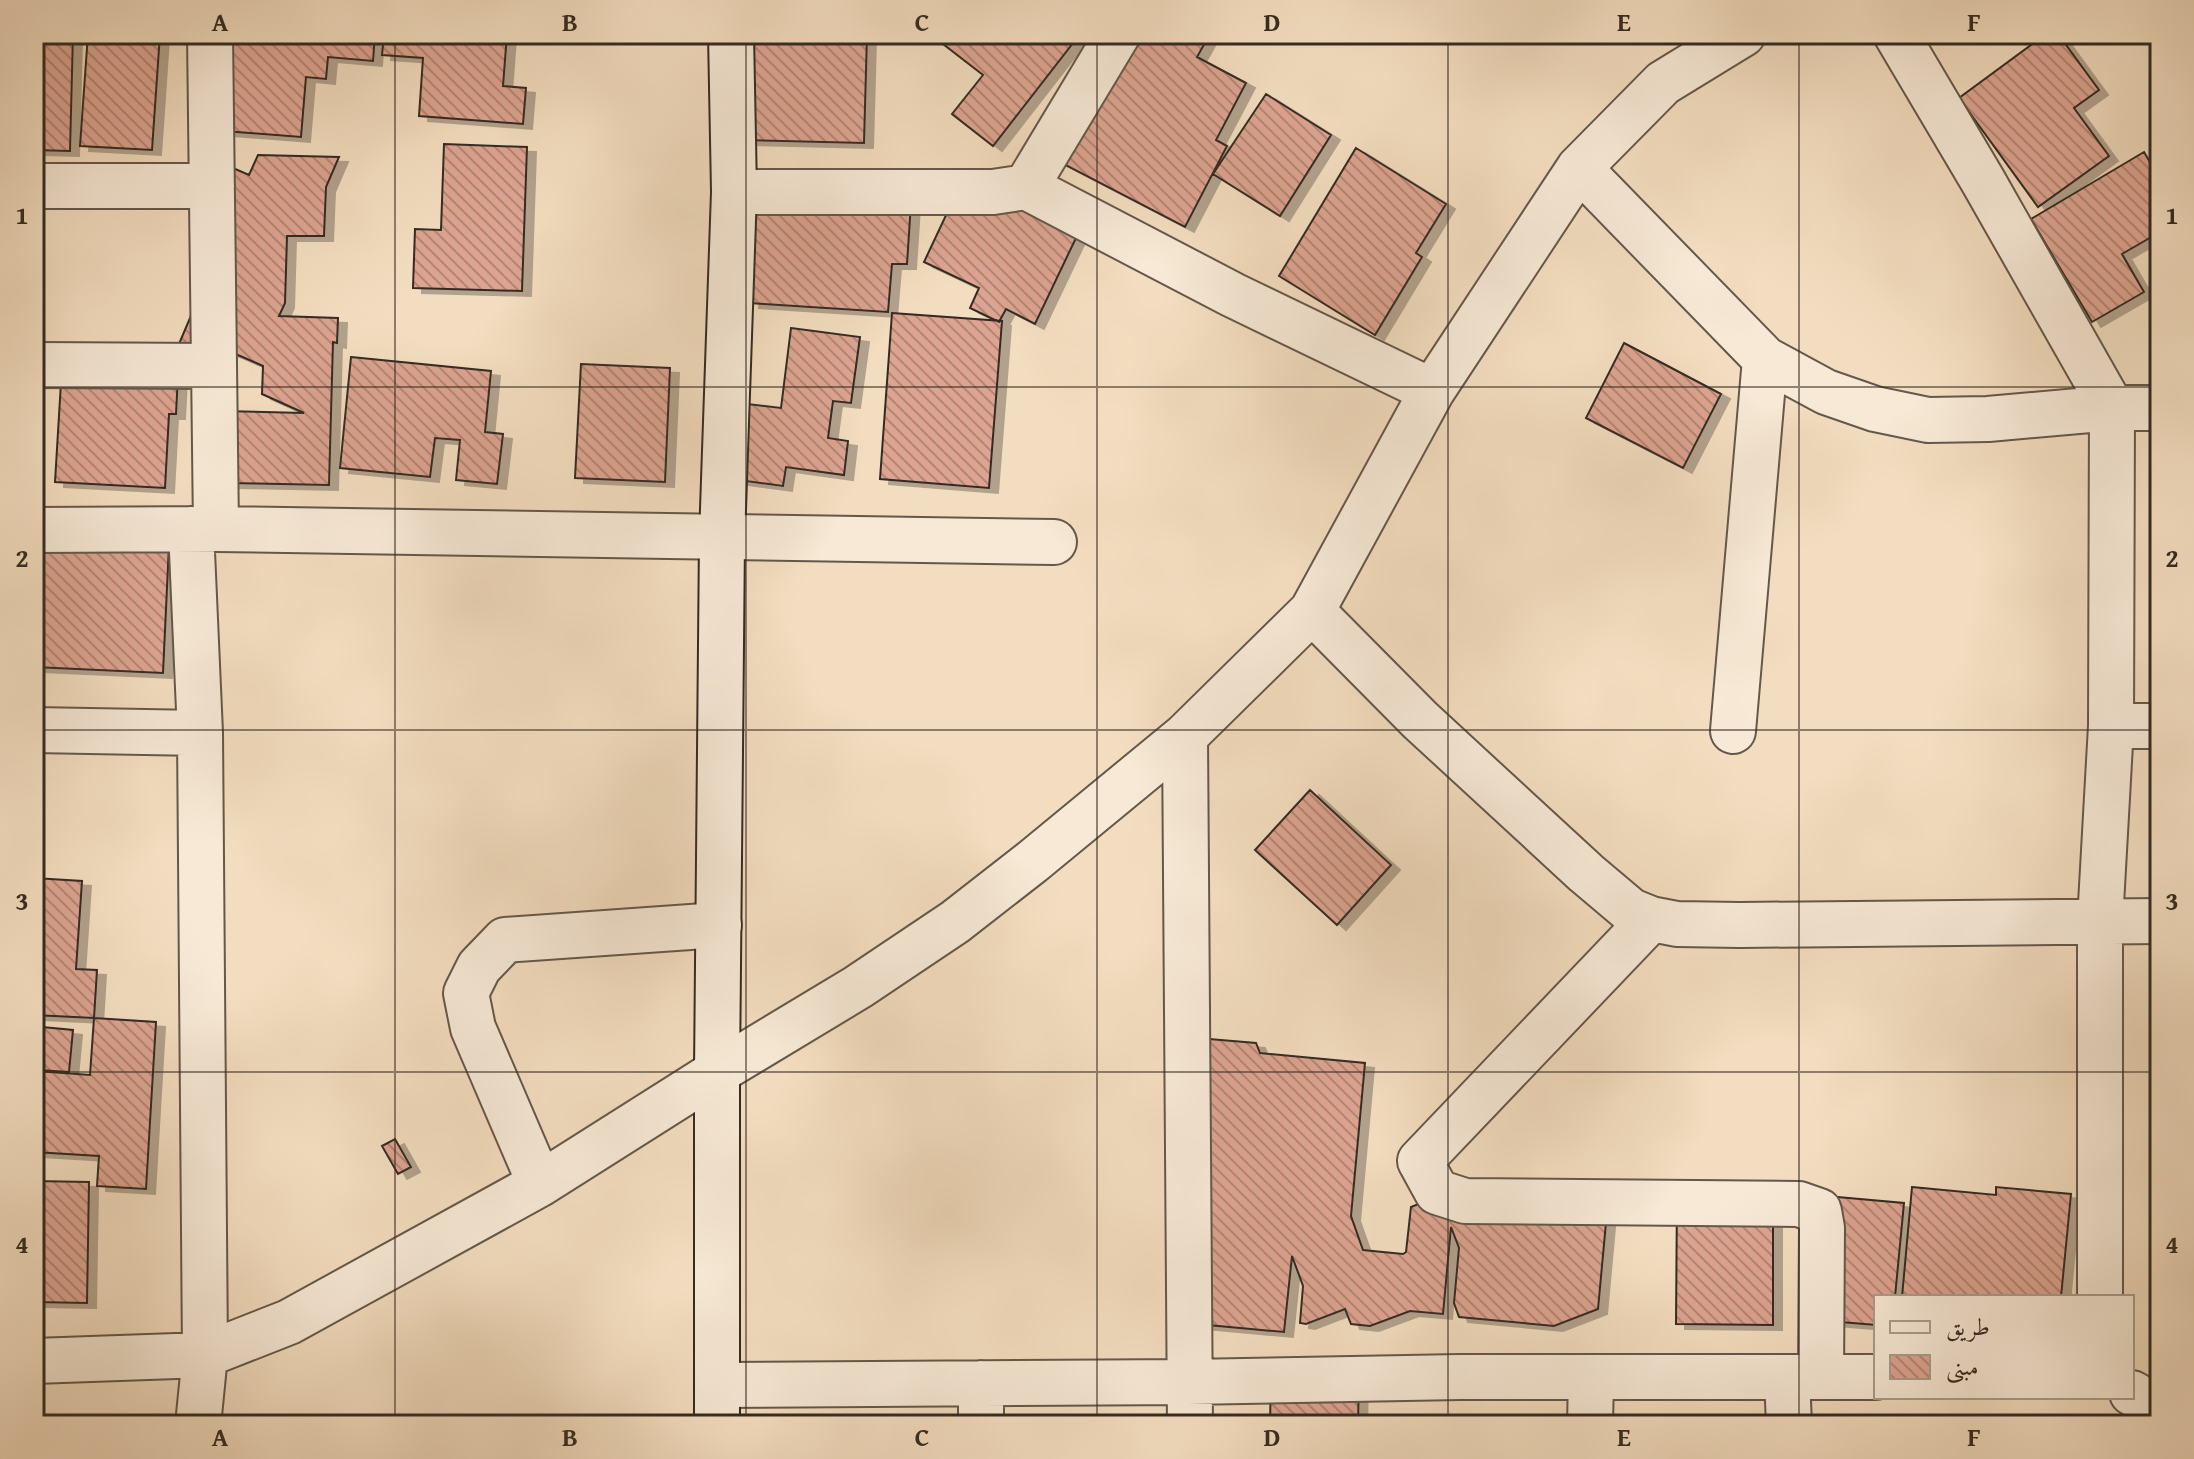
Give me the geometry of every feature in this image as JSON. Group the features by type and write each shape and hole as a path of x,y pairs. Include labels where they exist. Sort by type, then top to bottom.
{"street":[{"path":"198,1425 205,1355 200,733 204,529 214,366 210,34"},
{"path":"731,34 734,192 722,538 717,1405 981,1404 1188,1382 1874,1377"},
{"path":"1026,187 1118,34"},
{"path":"34,1361 205,1355 289,1322 540,1184 858,987 955,922 1185,736 1312,611 1432,391 1579,168 1663,83 1743,34"},
{"path":"1896,34 2112,408 2111,726 2100,922 2100,1295"},
{"path":"1579,168 1765,359 1826,392 1875,409 1928,420 1988,419 2112,408 2160,408"},
{"path":"34,186 212,186"},
{"path":"734,192 993,192 1026,187 1233,295 1432,391"},
{"path":"1733,731 1765,359"},
{"path":"34,365 214,366"},
{"path":"34,530 204,529 1054,542"},
{"path":"1312,611 1420,720 1586,873 1631,911 1651,919 1677,924 1740,925 2160,921"},
{"path":"2111,726 2160,726"},
{"path":"34,730 200,733"},
{"path":"1185,736 1190,1425"},
{"path":"1651,919 1420,1161 1437,1192 1465,1201 1799,1204 1819,1211 1822,1228 1804,1377 1789,1425"},
{"path":"540,1184 473,1028 466,993 479,967 505,940 719,925"},
{"path":"1590,1425 1591,1377"},
{"path":"2134,1394 2160,1409"}],"building":[{"path":"34,34 73,34 70,151 34,150"},
{"path":"88,34 160,34 152,150 80,146"},
{"path":"207,34 375,34 373,61 328,57 326,79 306,77 301,137 199,129"},
{"path":"384,34 507,34 503,86 526,88 523,124 419,116 423,58 382,55"},
{"path":"742,34 867,34 864,143 740,140"},
{"path":"930,34 1080,34 993,146 952,114 983,75"},
{"path":"1138,34 1193,34 1206,41 1197,57 1246,83 1216,140 1227,146 1185,227 1050,157"},
{"path":"2046,34 2058,34 2099,90 2074,108 2109,156 2038,207 1959,98"},
{"path":"1266,94 1331,135 1280,216 1213,174"},
{"path":"444,144 527,147 522,291 413,288 415,229 441,230"},
{"path":"1356,148 1446,204 1416,253 1422,257 1375,335 1279,276"},
{"path":"2144,152 2160,179 2160,232 2122,254 2144,292 2092,322 2031,219"},
{"path":"258,155 339,157 326,187 324,236 287,236 285,303 279,316 338,318 337,343 333,342 329,485 227,483 221,411 304,413 262,394 263,366 231,352 176,351 193,311 212,159 249,175"},
{"path":"757,193 911,203 907,264 892,264 888,312 750,303"},
{"path":"956,194 1085,219 1035,324 1006,309 999,322 970,308 979,288 924,262"},
{"path":"892,313 1002,321 989,488 880,479"},
{"path":"791,328 860,337 851,403 833,401 828,438 848,441 844,475 786,467 783,486 739,480 748,404 781,408"},
{"path":"1624,343 1721,394 1683,468 1586,418"},
{"path":"63,349 179,356 176,414 169,414 165,488 55,482"},
{"path":"351,357 491,371 485,432 503,434 497,484 456,480 460,440 435,438 430,477 340,468"},
{"path":"581,364 670,368 665,482 575,478"},
{"path":"34,539 169,545 163,673 34,667"},
{"path":"1310,790 1391,865 1337,925 1255,850"},
{"path":"34,878 82,881 76,969 97,970 94,1018 34,1015"},
{"path":"94,1018 156,1022 146,1189 97,1186 99,1156 34,1152 34,1030 39,1031 37,1071 90,1075"},
{"path":"42,1027 73,1030 69,1072 38,1070"},
{"path":"1209,1039 1256,1043 1260,1053 1365,1063 1351,1216 1363,1250 1403,1254 1406,1252 1411,1207 1462,1187 1608,1201 1598,1309 1554,1326 1459,1317 1454,1303 1459,1248 1451,1227 1443,1314 1410,1311 1370,1326 1351,1324 1345,1309 1306,1324 1300,1323 1303,1286 1292,1256 1284,1332 1176,1322"},
{"path":"395,1139 411,1167 398,1174 382,1146"},
{"path":"34,1181 89,1182 87,1303 34,1302"},
{"path":"1912,1187 1996,1195 1996,1187 2071,1194 2061,1295 1902,1295"},
{"path":"1677,1193 1773,1193 1773,1325 1676,1324"},
{"path":"1815,1195 1904,1203 1895,1295 1874,1295 1874,1325 1804,1319"},
{"path":"1271,1372 1359,1375 1358,1425 1270,1425"}]}
